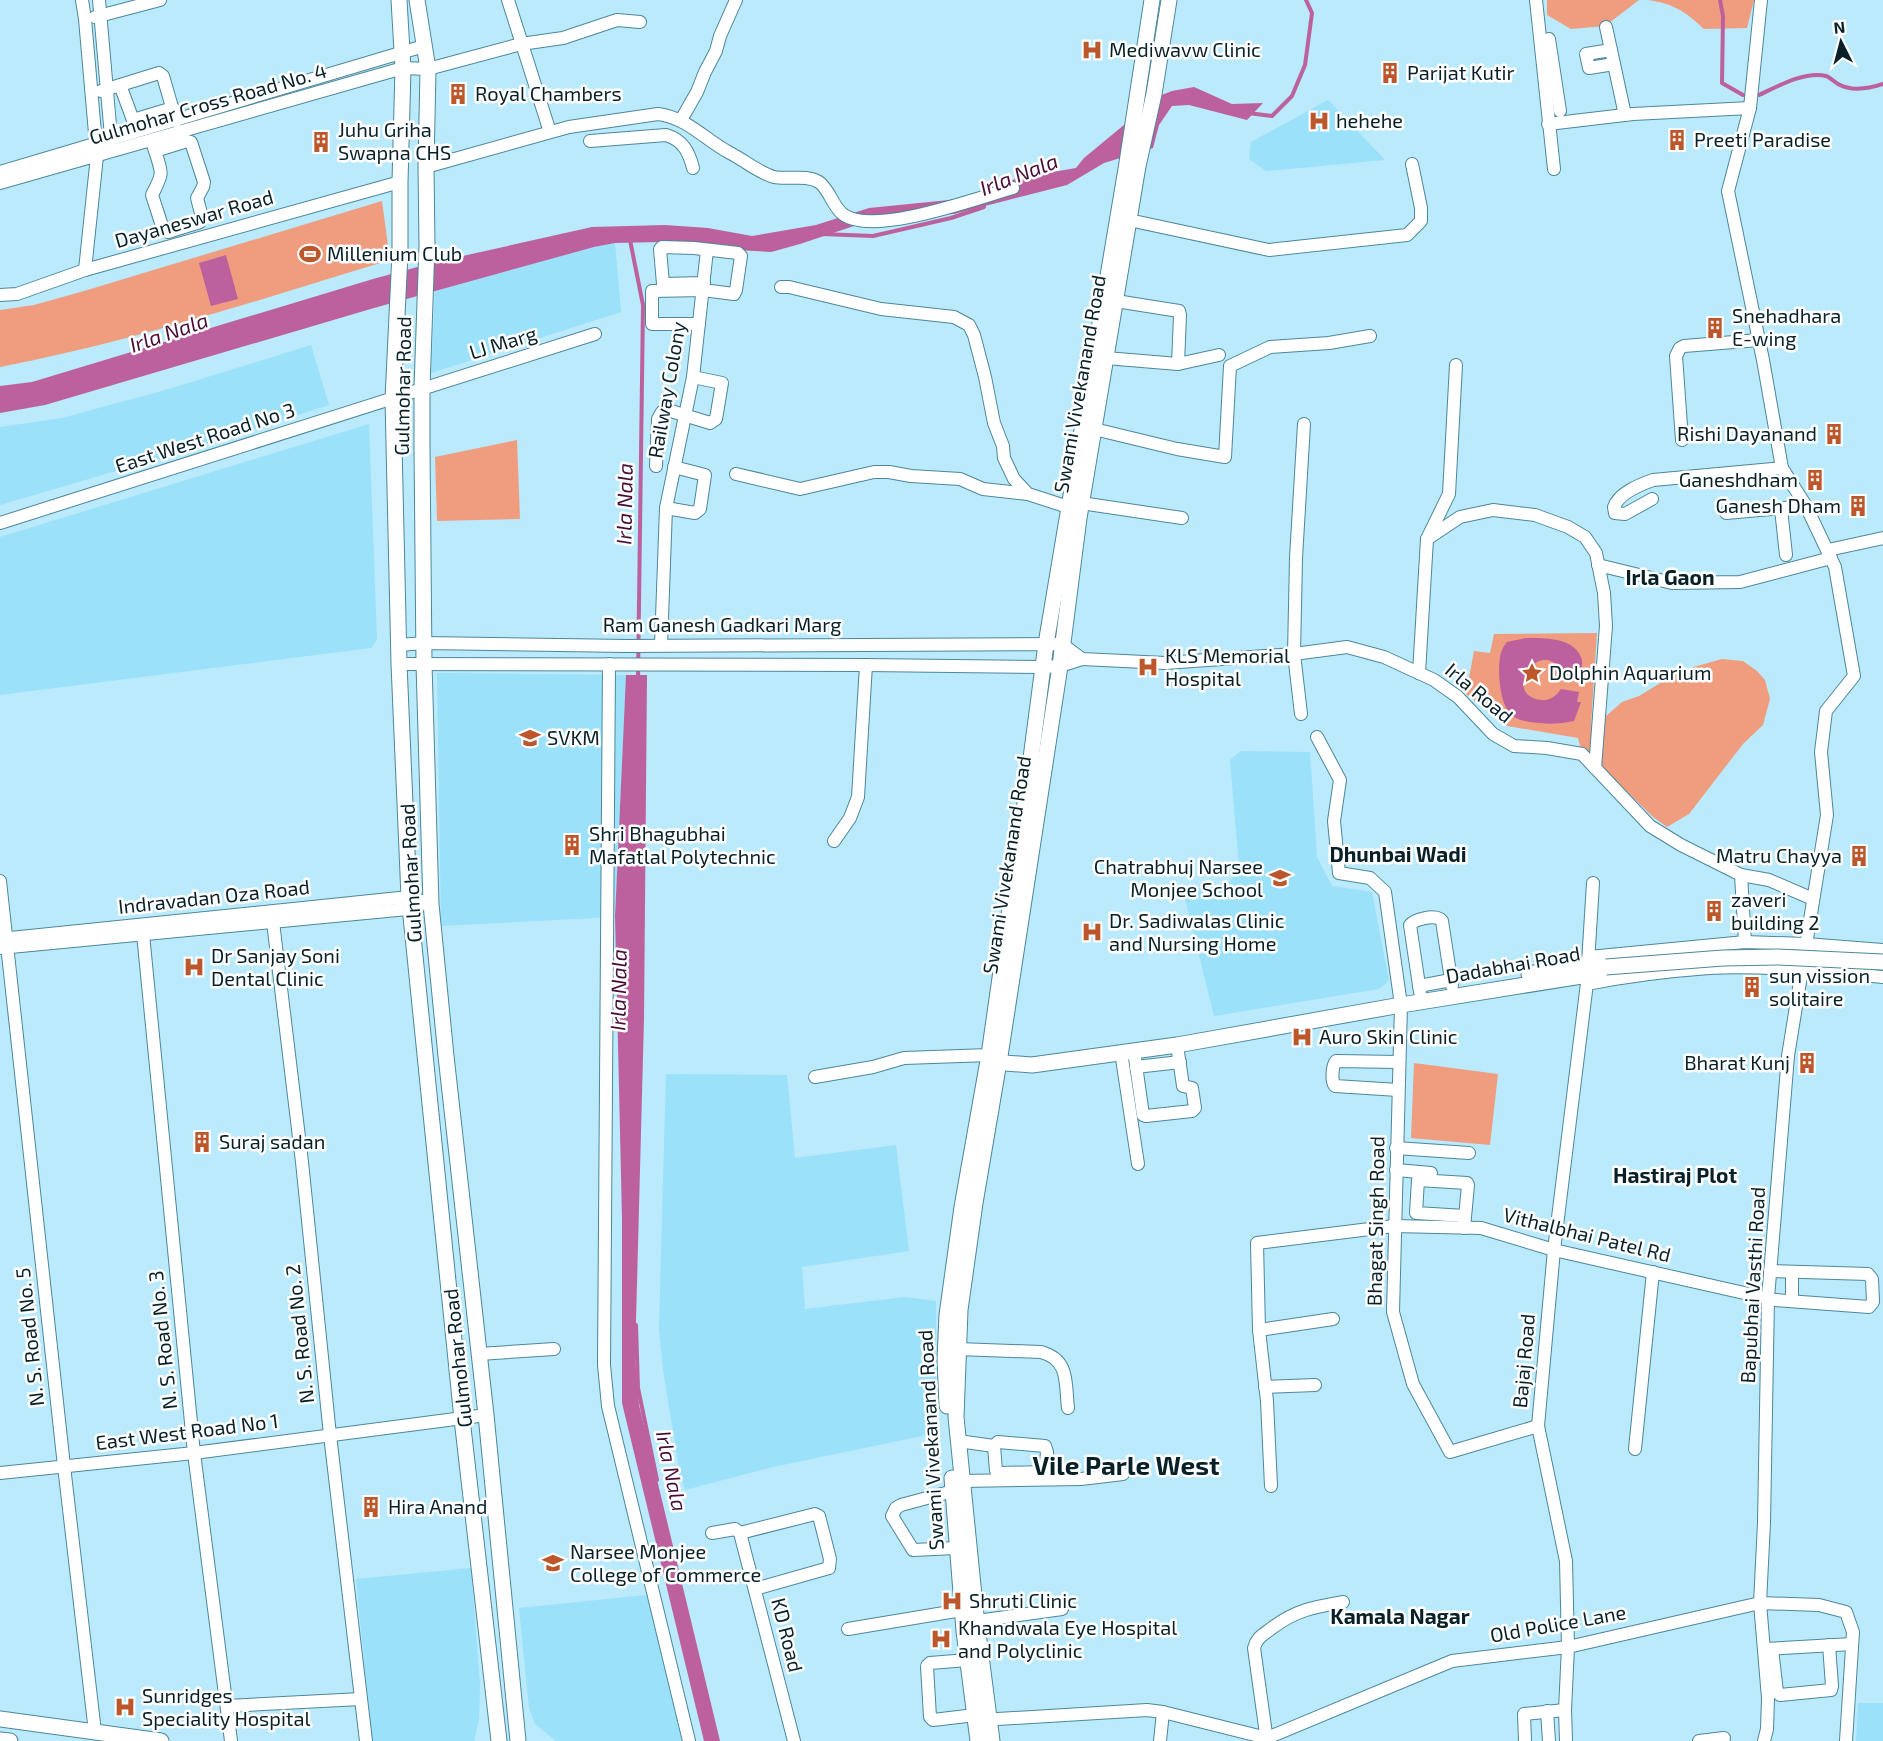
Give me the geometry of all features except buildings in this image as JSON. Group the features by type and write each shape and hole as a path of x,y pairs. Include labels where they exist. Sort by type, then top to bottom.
{"main road":[{"name":"Gulmohar Road","path":"399,0 403,61 400,253 393,399 399,664 410,903 462,1419 499,1741"},
{"name":"Gulmohar Road","path":"417,0 428,69 427,244 422,388 424,663 431,904 518,1741"},
{"name":"Swami Vivekanand Road","path":"992,1741 980,1718 968,1659 956,1548 958,1441 956,1417 960,1310 975,1203 990,1058 1046,644 1075,505 1132,167 1135,106 1152,0"},
{"name":"Swami Vivekanand Road","path":"1132,167 1154,94 1169,0"},
{"name":"Swami Vivekanand Road","path":"978,1741 980,1718 977,1621 957,1486 945,1359 947,1315 962,1207 1060,666 1075,505 1094,429 1116,301 1123,220"},
{"name":"Dadabhai Road","path":"990,1058 1031,1058 1226,1029 1606,967 1778,957 1883,962"},
{"name":"Dadabhai Road","path":"990,1058 1032,1065 1177,1046 1400,1000 1419,989 1451,983 1588,970"},
{"path":"477,1545 499,1543"},
{"path":"516,1714 526,1741"},
{"path":"490,1741 496,1715"},
{"path":"0,1719 161,1741"},
{"path":"0,1740 10,1741"}],"street":[{"path":"82,0 96,150 85,270"},
{"path":"99,0 112,146"},
{"path":"85,19 160,0"},
{"path":"508,0 550,132"},
{"path":"681,120 716,51 736,0"},
{"path":"1536,0 1555,103 1548,124 1554,169"},
{"path":"1761,0 1750,108 1728,191 1759,340 1782,468 1806,506 1835,567 1854,676 1826,711 1821,752 1827,815 1802,970"},
{"name":"Gulmohar Cross Road No. 4","path":"0,172 112,146 176,121 403,61 428,69 521,44 563,38 616,21 640,22"},
{"path":"1606,27 1625,115"},
{"name":"Gulmohar Cross Road No. 4","path":"112,146 154,146 403,61 424,46"},
{"path":"1611,50 1586,54 1588,66 1590,68 1614,64"},
{"path":"92,94 154,74 162,74 176,121"},
{"path":"120,85 133,120 172,108"},
{"path":"1548,124 1625,115 1750,108"},
{"path":"658,114 660,134"},
{"path":"426,167 550,132 640,115 658,114 681,120 718,147 745,160 766,174 776,177 808,178 820,183 841,214 850,218 875,222 908,218 1013,188"},
{"path":"590,141 660,134 674,137 690,154 693,168"},
{"path":"187,141 192,143 204,180 204,187 197,200 202,217 200,222 168,232 163,229 152,195 162,175 154,146 187,141"},
{"name":"Gulmohar Cross Road No. 4","path":"0,183 96,150"},
{"path":"1123,220 1269,250 1407,235 1421,221 1421,208 1412,164"},
{"name":"Dayaneswar Road","path":"0,295 17,294 85,270 400,182"},
{"path":"662,247 738,253 742,258 734,294 704,286 663,284 660,252 662,247"},
{"name":"Railway Colony","path":"656,645 666,508 693,377 707,250"},
{"path":"699,324 652,324 651,294 654,290 704,286"},
{"path":"781,287 881,309 954,317 969,325 974,335 994,423 1003,446 1004,458 1014,479 1028,494"},
{"path":"1116,301 1179,311 1178,364"},
{"name":"LJ Marg","path":"422,388 595,334"},
{"path":"1094,429 1178,449 1225,457 1230,366 1270,347 1329,343 1370,336"},
{"path":"1682,440 1676,356 1678,350 1684,346 1759,340"},
{"path":"1106,358 1178,364 1220,355"},
{"path":"1419,673 1427,539 1449,494 1456,365"},
{"path":"656,466 659,415 667,410 710,423 716,419 722,383 693,377"},
{"name":"East West Road No 3","path":"0,523 422,388"},
{"path":"1301,714 1294,654 1296,558 1304,424"},
{"path":"666,508 695,513 700,509 705,475 674,467"},
{"path":"1652,499 1625,514 1615,513 1614,507 1620,498 1653,480 1782,468"},
{"path":"735,474 800,489 874,472 889,472 911,476 960,479 983,489 1028,494 1075,505 1182,518"},
{"path":"1726,513 1806,506"},
{"path":"1781,509 1785,555"},
{"path":"1427,539 1460,517 1493,510 1535,515 1568,527 1585,537 1596,553 1599,565 1606,626 1595,768"},
{"path":"1599,565 1672,583 1740,582 1883,538"},
{"name":"Ram Ganesh Gadkari Marg","path":"399,645 425,643 627,646 1046,644"},
{"path":"1046,644 1062,644 1082,659"},
{"name":"Irla Road","path":"1082,659 1165,663 1294,654 1347,647 1383,657 1434,680 1458,697 1493,734 1514,746 1547,748 1582,754 1650,826 1681,845 1741,875 1769,880 1813,899"},
{"name":"Ram Ganesh Gadkari Marg","path":"399,664 1043,667 1060,666 1082,659"},
{"path":"609,664 604,1365 611,1418 689,1741"},
{"path":"834,841 850,818 858,797 866,665"},
{"name":"Bhagat Singh Road","path":"1317,736 1340,780 1334,821 1339,873 1370,878 1385,892 1400,1000 1396,1090 1393,1312 1413,1384 1450,1452 1538,1426"},
{"path":"1741,875 1745,942"},
{"name":"N. S. Road No. 5","path":"0,880 3,943 95,1732"},
{"name":"Bajaj Road","path":"1566,1741 1568,1647 1566,1561 1538,1426 1554,1250 1588,970 1593,883"},
{"path":"410,903 431,904"},
{"name":"Indravadan Oza Road","path":"3,943 143,934 273,922 410,903"},
{"name":"Indravadan Oza Road","path":"3,943 410,903"},
{"path":"1419,989 1410,925 1413,922 1435,917 1442,921 1451,983"},
{"name":"N. S. Road No. 2","path":"273,922 366,1741"},
{"name":"N. S. Road No. 3","path":"143,934 194,1453 231,1741"},
{"path":"1588,970 1745,942 1883,950"},
{"path":"1588,970 1622,977 1711,968 1802,970 1883,977"},
{"name":"Bapubhai Vasthi Road","path":"1768,1649 1760,1603 1764,1523 1768,1298 1788,1056 1802,970"},
{"path":"1136,1111 1146,1116 1194,1110 1192,1088 1184,1086 1177,1046"},
{"path":"1128,1052 1136,1067 1138,1164"},
{"path":"1128,1052 1136,1111"},
{"path":"815,1077 873,1067 904,1058 990,1058"},
{"path":"1396,1090 1335,1086 1333,1082 1336,1061 1397,1069"},
{"path":"1136,1067 1180,1062"},
{"path":"1396,1148 1469,1153"},
{"path":"1417,1172 1418,1150"},
{"path":"1396,1170 1467,1175"},
{"path":"1440,1221 1416,1213 1418,1179 1465,1182 1468,1185 1465,1222"},
{"path":"1395,1194 1416,1195"},
{"name":"Vithalbhai Patel Rd","path":"1259,1330 1257,1243 1394,1226 1440,1221 1465,1222 1554,1250 1768,1298 1869,1307 1873,1302 1872,1279 1868,1274 1792,1272"},
{"path":"1770,1271 1792,1272 1791,1301"},
{"path":"1635,1449 1653,1272"},
{"path":"1271,1486 1266,1387 1259,1330 1333,1319"},
{"path":"479,1354 554,1349"},
{"path":"958,1349 1041,1352 1053,1355 1063,1367 1068,1408"},
{"path":"1266,1387 1315,1385"},
{"name":"East West Road No 1","path":"0,1473 194,1453 486,1416"},
{"path":"958,1441 994,1446"},
{"path":"998,1442 1045,1446 1047,1452 1045,1472 999,1473 995,1468 994,1446 998,1442"},
{"path":"956,1548 913,1550 892,1516 896,1508 957,1486 1081,1479 1124,1474"},
{"path":"712,1533 735,1529 741,1533 815,1514 819,1516 831,1559 830,1569 755,1589"},
{"name":"KD Road","path":"741,1533 794,1741"},
{"path":"968,1659 930,1663 927,1666 930,1717 933,1720 1136,1711 1163,1712 1267,1740 1254,1648 1257,1638 1286,1618 1308,1608 1343,1602"},
{"name":"Old Police Lane","path":"1267,1740 1452,1661 1568,1647 1760,1603 1819,1605 1846,1612 1853,1632 1852,1644"},
{"path":"914,1610 962,1606"},
{"path":"848,1629 962,1606"},
{"path":"977,1621 1062,1609"},
{"path":"1768,1649 1852,1644 1847,1695 1846,1741"},
{"path":"1768,1649 1777,1692 1780,1695 1832,1689 1829,1645"},
{"path":"1764,1741 1767,1729 1768,1649"},
{"path":"227,1706 361,1699"},
{"path":"1525,1741 1524,1714 1565,1710"},
{"path":"1547,1711 1549,1741"},
{"path":"1160,1741 1163,1712"},
{"path":"1699,1741 1724,1738"}],"shaded area":[{"path":"1547,0 1639,0 1605,26 1571,29 1547,15"},
{"path":"1648,0 1754,0 1747,28 1704,29 1679,9"},
{"name":"hehehe","path":"1328,100 1385,160 1266,171 1249,159 1251,142"},
{"path":"382,201 390,260 147,332 0,367 0,310 34,305 84,291"},
{"path":"615,243 621,312 431,373 435,291"},
{"path":"311,345 329,405 191,449 0,505 0,427 62,418 169,389"},
{"path":"369,424 377,640 371,648 0,695 0,537"},
{"path":"517,440 520,519 437,521 435,457"},
{"path":"1597,633 1591,725 1622,702 1639,696 1690,668 1722,659 1743,661 1765,680 1770,699 1763,725 1743,744 1689,814 1667,827 1653,817 1580,746 1578,738 1507,726 1466,694 1474,651 1490,653 1494,634"},
{"name":"SVKM","path":"437,673 626,675 615,917 441,926"},
{"name":"Chatrabhuj Narsee Monjee School","path":"1241,751 1310,752 1317,857 1332,886 1372,892 1389,981 1379,989 1214,1016 1183,890 1228,885 1239,866 1230,760"},
{"path":"1414,1063 1498,1074 1490,1145 1411,1138"},
{"path":"666,1074 787,1075 795,1158 896,1145 909,1251 802,1267 805,1309 905,1297 936,1301 936,1433 773,1467 685,1490 680,1474 663,1370 659,1328"},
{"path":"471,1568 480,1685 479,1720 474,1741 372,1741 356,1579"},
{"path":"647,1595 682,1741 556,1741 535,1724 529,1708 519,1608"},
{"path":"1858,1703 1883,1703 1883,1741 1856,1741"}],"water":[{"path":"1194,87 1232,104 1263,103 1247,120 1189,105 1172,106 1159,125 1153,148 1104,163 1067,185 954,214 898,216 872,220 771,252 662,242 615,243 594,247 374,308 45,405 0,413 0,386 32,382 436,262 592,227 665,225 708,228 752,236 816,225 869,208 959,199 1018,178 1076,168 1084,158 1159,96"},
{"path":"226,255 238,299 211,306 199,263"},
{"path":"1526,638 1558,640 1579,652 1582,660 1580,680 1563,677 1556,664 1547,660 1537,662 1524,678 1524,687 1529,695 1541,700 1552,698 1561,689 1579,692 1577,702 1581,702 1574,721 1552,724 1535,723 1520,720 1509,712 1500,686 1500,657 1507,642"},
{"path":"626,675 647,675 644,1019 635,1359 639,1405 720,1741 704,1741 622,1403 622,1218 615,917"}],"waterway":[{"name":"Irla Nala","path":"1248,113 1272,116 1292,96 1305,65 1312,13 1306,0"},
{"name":"Irla Nala","path":"1720,0 1723,16 1722,83 1743,95"},
{"name":"Irla Nala","path":"1759,95 1792,80 1818,75 1829,77 1843,87 1854,89 1883,84"},
{"name":"Irla Nala","path":"821,234 873,236 951,218 984,207"},
{"name":"Irla Nala","path":"630,240 643,305 638,678"},
{"name":"Irla Nala","path":"636,1325 638,1388 657,1480"}],"place":[{"name":"Mediwavw Clinic","path":"1092,50"},
{"name":"Parijat Kutir","path":"1390,73"},
{"name":"Royal Chambers","path":"458,94"},
{"name":"hehehe","path":"1319,121"},
{"name":"Preeti Paradise","path":"1677,140"},
{"name":"Juhu Griha Swapna CHS","path":"321,142"},
{"name":"Millenium Club","path":"310,254"},
{"name":"Snehadhara E-wing","path":"1715,328"},
{"name":"Rishi Dayanand","path":"1834,434"},
{"name":"Ganeshdham","path":"1815,480"},
{"name":"Ganesh Dham","path":"1858,506"},
{"name":"KLS Memorial Hospital","path":"1148,667"},
{"name":"Dolphin Aquarium","path":"1532,673"},
{"name":"SVKM","path":"530,738"},
{"name":"Shri Bhagubhai Mafatlal Polytechnic","path":"572,845"},
{"name":"Matru Chayya","path":"1859,856"},
{"name":"Chatrabhuj Narsee Monjee School","path":"1280,878"},
{"name":"zaveri building 2","path":"1714,911"},
{"name":"Dr. Sadiwalas Clinic and Nursing Home","path":"1092,932"},
{"name":"Dr Sanjay Soni Dental Clinic","path":"194,967"},
{"name":"sun vission solitaire","path":"1752,987"},
{"name":"Auro Skin Clinic","path":"1302,1037"},
{"name":"Bharat Kunj","path":"1807,1063"},
{"name":"Suraj sadan","path":"202,1142"},
{"name":"Hira Anand","path":"371,1507"},
{"name":"Narsee Monjee College of Commerce","path":"553,1563"},
{"name":"Shruti Clinic","path":"952,1601"},
{"name":"Khandwala Eye Hospital and Polyclinic","path":"941,1639"},
{"name":"Sunridges Speciality Hospital","path":"125,1707"}],"district":[{"name":"Irla Gaon","path":"1670,578"},
{"name":"Dhunbai Wadi","path":"1398,855"},
{"name":"Hastiraj Plot","path":"1675,1176"},
{"name":"Vile Parle West","path":"1126,1466"},
{"name":"Kamala Nagar","path":"1400,1617"}]}
